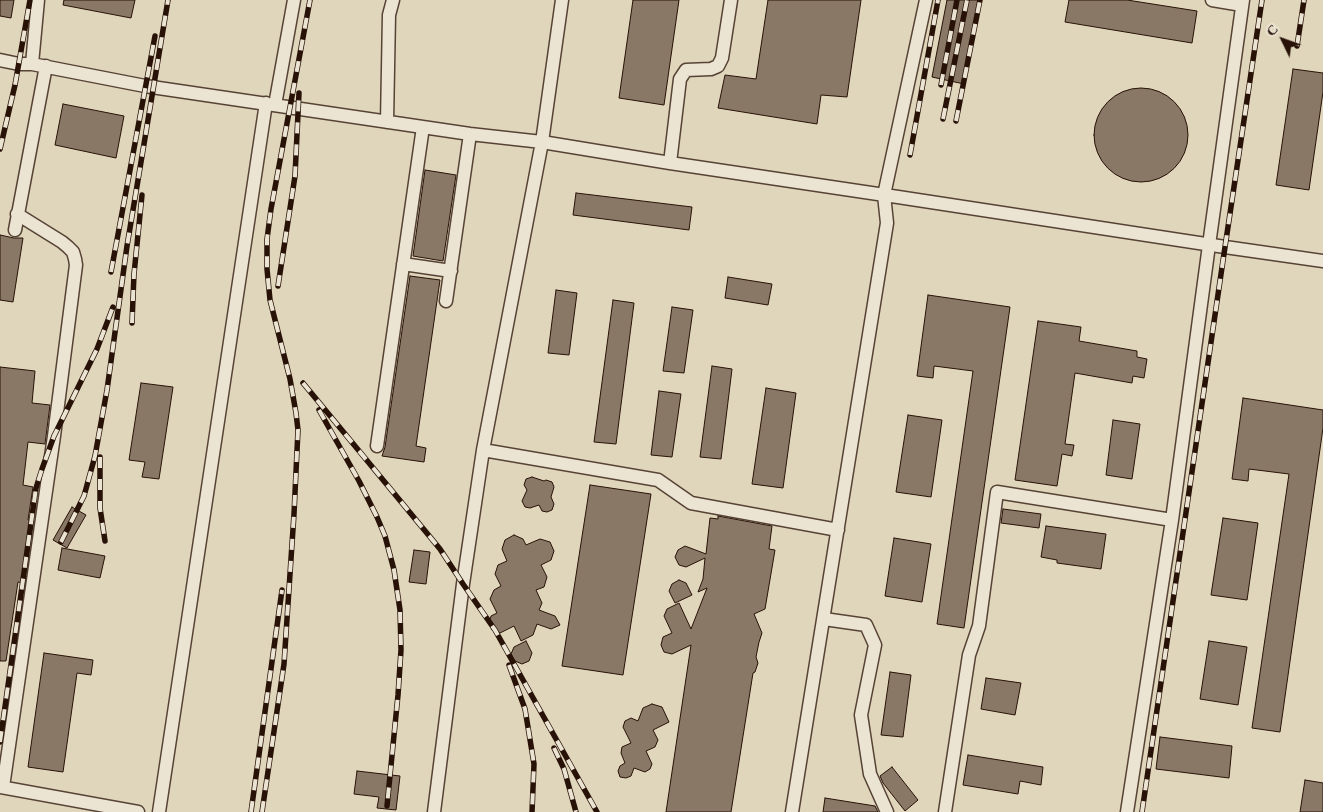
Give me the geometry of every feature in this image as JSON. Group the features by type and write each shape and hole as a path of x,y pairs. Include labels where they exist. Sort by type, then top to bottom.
{"lane":[{"path":"32,64 38,0"},
{"path":"159,812 271,104 294,0"},
{"path":"387,122 389,15 392,0"},
{"path":"434,812 462,584 483,450 542,142 562,0"},
{"path":"670,163 680,80 686,70 711,69 718,66 722,58 731,0"},
{"path":"792,812 887,223 884,195 926,0"},
{"path":"1126,812 1172,520 1243,3 1212,0"},
{"path":"0,60 19,64 46,66 145,86 470,134 542,142 1323,261"},
{"path":"15,230 46,66"},
{"path":"377,446 423,127"},
{"path":"446,301 470,134"},
{"path":"17,214 68,247 72,252 76,265 54,436 1,787 138,812"},
{"path":"403,264 450,271"},
{"path":"483,450 658,480 691,503 838,530"},
{"path":"945,812 969,655 979,626 997,492 1172,520"},
{"path":"824,619 866,625 875,645 861,715 870,774 887,812"}],"building":[{"path":"0,0 14,0 11,18 0,16"},
{"path":"64,0 135,0 131,18 63,5"},
{"path":"633,0 679,0 664,105 619,98"},
{"path":"768,0 861,0 847,97 821,95 817,124 718,108 725,75 756,79"},
{"path":"947,0 981,0 964,84 932,77"},
{"path":"1069,0 1127,0 1197,11 1192,43 1065,22"},
{"path":"1293,69 1323,73 1323,92 1309,190 1276,185"},
{"path":"1141,88 1159,92 1174,102 1184,117 1188,135 1184,153 1174,168 1159,178 1141,182 1123,178 1108,168 1098,153 1094,135 1098,117 1108,102 1123,92"},
{"path":"63,104 124,116 116,158 55,145"},
{"path":"425,170 456,175 443,261 413,256"},
{"path":"576,193 692,207 689,230 573,215"},
{"path":"0,235 23,238 13,302 0,300"},
{"path":"410,276 440,280 416,446 426,448 424,462 382,456 385,447"},
{"path":"728,277 772,284 768,305 725,298"},
{"path":"556,290 577,293 569,355 548,353"},
{"path":"928,295 1010,307 964,628 937,624 973,371 934,366 933,378 917,376"},
{"path":"613,300 634,303 616,444 594,442"},
{"path":"672,307 693,310 684,373 663,371"},
{"path":"1038,321 1081,327 1079,341 1137,351 1137,357 1147,359 1144,378 1133,376 1132,383 1075,373 1065,444 1074,445 1072,456 1062,454 1057,486 1015,480"},
{"path":"712,366 732,369 721,459 700,457"},
{"path":"0,367 35,371 32,403 50,405 45,444 28,442 23,485 33,487 28,520 33,521 24,583 18,582 6,661 0,661"},
{"path":"141,383 173,387 159,479 142,477 145,462 129,460"},
{"path":"766,388 796,393 783,488 752,484"},
{"path":"659,391 681,394 672,457 651,455"},
{"path":"1243,398 1323,410 1323,428 1280,732 1252,728 1289,474 1249,469 1248,481 1232,479"},
{"path":"908,415 942,420 931,497 896,492"},
{"path":"1113,420 1140,424 1132,479 1106,475"},
{"path":"532,477 552,482 554,487 551,497 554,504 552,510 542,511 539,505 530,508 525,507 522,501 527,490 524,485 526,479"},
{"path":"590,485 651,494 623,675 562,666"},
{"path":"72,507 86,515 67,548 53,540"},
{"path":"1003,509 1041,514 1039,528 1001,523"},
{"path":"718,516 772,526 769,549 775,550 765,609 754,614 762,633 756,657 758,663 753,673 731,812 666,812 691,645 672,654 664,652 661,645 663,637 672,633 664,616 667,609 679,603 691,629 707,588 698,592 703,579 705,558 686,567 679,565 675,557 678,550 685,546 706,554 710,518 718,519"},
{"path":"1223,518 1258,523 1247,600 1211,595"},
{"path":"1046,526 1106,534 1101,569 1057,563 1057,560 1041,557"},
{"path":"514,535 523,539 526,545 540,539 550,542 554,551 551,560 541,565 547,577 544,587 536,590 542,603 539,610 555,616 560,625 551,629 537,624 533,635 521,641 514,626 500,633 492,630 489,623 491,616 497,613 490,599 494,590 501,586 495,574 498,565 507,561 502,549 505,540"},
{"path":"894,538 931,544 922,602 885,596"},
{"path":"62,548 105,556 100,578 58,570"},
{"path":"414,550 430,552 426,584 409,582"},
{"path":"679,580 686,583 692,595 675,603 669,591 672,584"},
{"path":"526,641 532,653 529,661 522,664 515,661 511,654 514,647"},
{"path":"1209,641 1247,647 1238,705 1200,699"},
{"path":"44,653 93,660 91,675 77,673 63,772 28,767"},
{"path":"890,672 911,675 903,737 881,735"},
{"path":"986,678 1021,683 1015,715 981,709"},
{"path":"652,704 662,707 669,722 653,730 658,740 655,747 646,751 652,764 650,769 645,772 634,768 631,776 626,778 620,777 618,771 620,766 625,763 621,753 622,747 631,743 623,727 625,721 631,718 638,721 643,708"},
{"path":"1160,737 1232,746 1229,778 1156,769"},
{"path":"968,755 1043,767 1041,785 1020,781 1018,794 963,785"},
{"path":"892,767 918,800 905,811 883,783 880,776"},
{"path":"357,771 400,776 396,810 377,808 379,797 354,794"},
{"path":"1305,780 1323,783 1323,812 1300,812"},
{"path":"825,798 875,806 878,812 823,812"}],"railway":[{"path":"0,149 15,85 30,0"},
{"path":"61,542 84,496 95,456 107,390 127,246 168,0"},
{"path":"262,812 284,664 298,430 290,379 270,300 267,239 310,0"},
{"path":"910,155 938,0"},
{"path":"941,85 957,0"},
{"path":"943,119 967,0"},
{"path":"956,121 980,0"},
{"path":"1142,812 1262,0"},
{"path":"1297,46 1304,0"},
{"path":"111,272 155,36"},
{"path":"278,286 295,176 299,93"},
{"path":"132,323 134,274 142,195"},
{"path":"0,742 36,488 54,436 97,349 113,307"},
{"path":"303,383 440,549 495,630 597,812"},
{"path":"319,410 377,517 385,536 394,570 400,610 401,650 387,806"},
{"path":"100,457 100,508 105,541"},
{"path":"251,812 282,590"},
{"path":"509,665 525,709 534,764 532,812"},
{"path":"554,748 564,769 576,812"}]}
